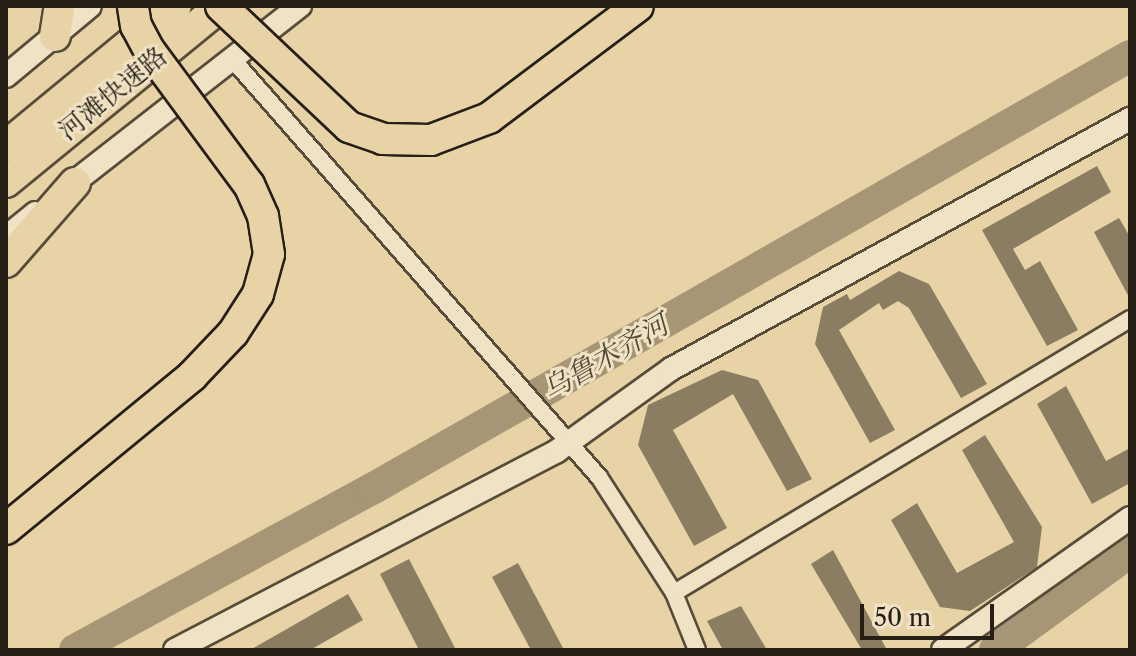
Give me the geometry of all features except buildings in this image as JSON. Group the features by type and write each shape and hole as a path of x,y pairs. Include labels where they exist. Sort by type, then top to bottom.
{"highway":[{"path":"55,36 60,6"},
{"path":"6,529 202,366 233,333 258,294 269,254 263,216 249,185 149,50 136,26 133,6"},
{"name":"河滩快速路","path":"6,146 176,6"},
{"path":"221,6 349,127 383,139 431,140 489,118 638,6"},
{"name":"河滩快速路","path":"6,182 221,6"},
{"path":"6,262 75,183"}],"street":[{"path":"55,36 71,6"},
{"path":"6,76 90,6"},
{"path":"6,237 234,61 300,6"},
{"path":"234,61 564,433 674,593 697,650"},
{"path":"175,650 564,433 671,369 1130,119"},
{"path":"674,593 1130,319"},
{"path":"943,650 1130,518"}],"waterway":[{"name":"乌鲁木齐河","path":"75,650 372,489 1130,56"},
{"path":"995,650 1130,552"}]}
